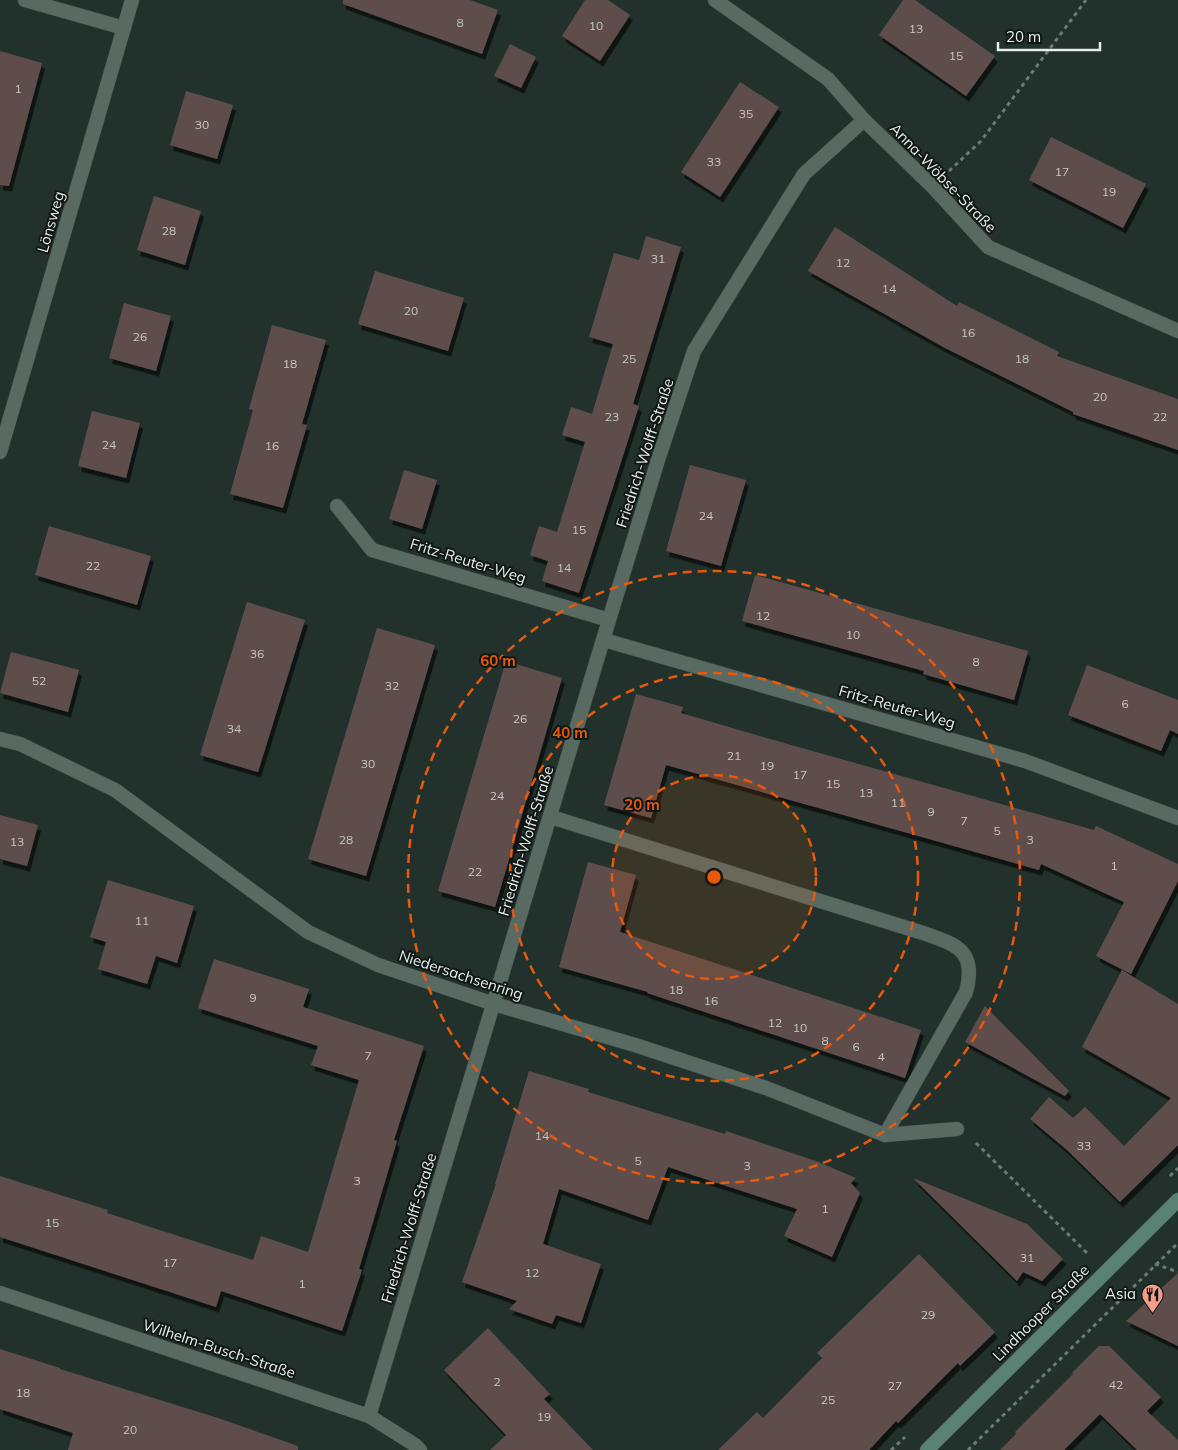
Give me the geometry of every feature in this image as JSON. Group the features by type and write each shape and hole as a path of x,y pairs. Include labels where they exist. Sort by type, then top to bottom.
{"main road":[{"name":"Lindhooper Straße","path":"927,1450 1178,1200"}],"street":[{"path":"25,0 124,28"},
{"name":"Lönsweg","path":"0,452 132,0"},
{"name":"Anna-Wöbse-Straße","path":"715,0 828,79 864,120 933,187 988,247 1178,331"},
{"name":"Friedrich-Wolff-Straße","path":"369,1416 609,620 694,351 804,174 864,120"},
{"name":"Fritz-Reuter-Weg","path":"337,506 372,550 609,620"},
{"name":"Fritz-Reuter-Weg","path":"604,640 1025,761 1178,818"},
{"name":"Niedersachsenring","path":"0,739 20,744 115,790 308,932 378,965 494,1004 635,1045 766,1088 885,1135 957,1129"},
{"path":"551,817 923,933 961,950 970,966 966,992 885,1135"},
{"name":"Wilhelm-Busch-Straße","path":"0,1294 369,1416 420,1450"}],"path":[{"path":"933,187 981,141 1086,0"},
{"path":"957,1129 978,1144 1089,1255"},
{"path":"968,1450 1178,1243"},
{"path":"1156,1265 1178,1272"}],"building":[{"path":"343,0 470,0 498,10 482,54 343,4"},
{"path":"585,0 608,0 630,15 600,61 562,36"},
{"path":"903,0 915,0 995,56 966,96 879,35"},
{"path":"510,44 536,57 521,88 494,76"},
{"path":"0,51 42,63 9,186 0,185"},
{"path":"740,82 779,107 720,197 681,172"},
{"path":"186,91 233,105 217,159 170,145"},
{"path":"1051,137 1146,184 1123,228 1029,180"},
{"path":"154,196 201,211 185,265 137,250"},
{"path":"835,227 957,306 959,302 1059,352 1057,356 1178,399 1178,450 1073,414 1073,412 945,348 808,271"},
{"path":"646,236 681,247 633,404 639,406 579,593 542,581 548,561 530,555 539,526 557,532 585,442 562,435 571,407 592,414 613,344 589,337 614,253 639,260"},
{"path":"375,271 464,298 448,351 358,324"},
{"path":"124,303 171,316 156,371 109,358"},
{"path":"272,325 326,340 302,424 307,425 283,508 230,494 253,410 249,409"},
{"path":"92,411 140,423 126,478 78,466"},
{"path":"690,465 746,480 721,566 666,551"},
{"path":"404,470 437,480 422,529 389,519"},
{"path":"49,526 151,556 137,605 35,575"},
{"path":"755,575 1028,651 1014,700 923,674 924,671 742,621"},
{"path":"247,602 305,620 258,772 200,755"},
{"path":"377,628 435,645 366,876 308,859"},
{"path":"11,652 79,670 68,712 0,693"},
{"path":"506,661 562,678 495,907 438,891"},
{"path":"1087,665 1178,700 1178,734 1170,730 1161,751 1068,715"},
{"path":"636,694 683,707 681,713 791,745 1094,830 1096,826 1178,864 1178,881 1131,974 1096,956 1124,902 1041,864 1039,870 666,765 651,818 604,805"},
{"path":"0,815 38,825 27,866 0,859"},
{"path":"588,862 636,875 620,932 921,1030 905,1078 648,992 559,967"},
{"path":"108,880 194,906 177,963 156,956 147,984 98,969 106,942 90,937"},
{"path":"214,959 309,989 303,1007 424,1046 394,1140 397,1141 359,1269 362,1270 342,1331 221,1291 216,1307 0,1237 0,1176 108,1210 107,1213 253,1260 261,1236 308,1252 359,1080 311,1065 318,1046 198,1008"},
{"path":"1122,970 1178,1004 1178,1145 1120,1202 1067,1150 1030,1119 1049,1097 1073,1118 1085,1107 1124,1146 1171,1098 1082,1047"},
{"path":"985,1006 1069,1091 1065,1096 965,1042"},
{"path":"529,1071 589,1089 588,1092 725,1134 726,1131 816,1161 856,1178 851,1183 860,1193 832,1257 784,1236 797,1209 668,1167 648,1220 559,1189 543,1244 601,1264 581,1323 556,1315 552,1324 509,1309 517,1301 462,1282 496,1184"},
{"path":"913,1178 1027,1224 1063,1259 1042,1281 1023,1272 1017,1281"},
{"path":"919,1254 995,1332 960,1366 958,1363 898,1423 896,1421 869,1450 718,1450 757,1412 763,1418 822,1358 817,1353"},
{"path":"1178,1273 1178,1346 1126,1321"},
{"path":"488,1328 550,1394 544,1399 593,1450 490,1450 506,1435 444,1370"},
{"path":"1099,1346 1109,1346 1161,1397 1147,1411 1178,1440 1178,1450 1137,1450 1100,1414 1064,1450 1000,1450 1016,1434 1015,1432"},
{"path":"0,1349 218,1418 298,1446 298,1450 68,1450 73,1433 0,1409"}],"place":[{"name":"Asia","path":"1152,1313"}]}
